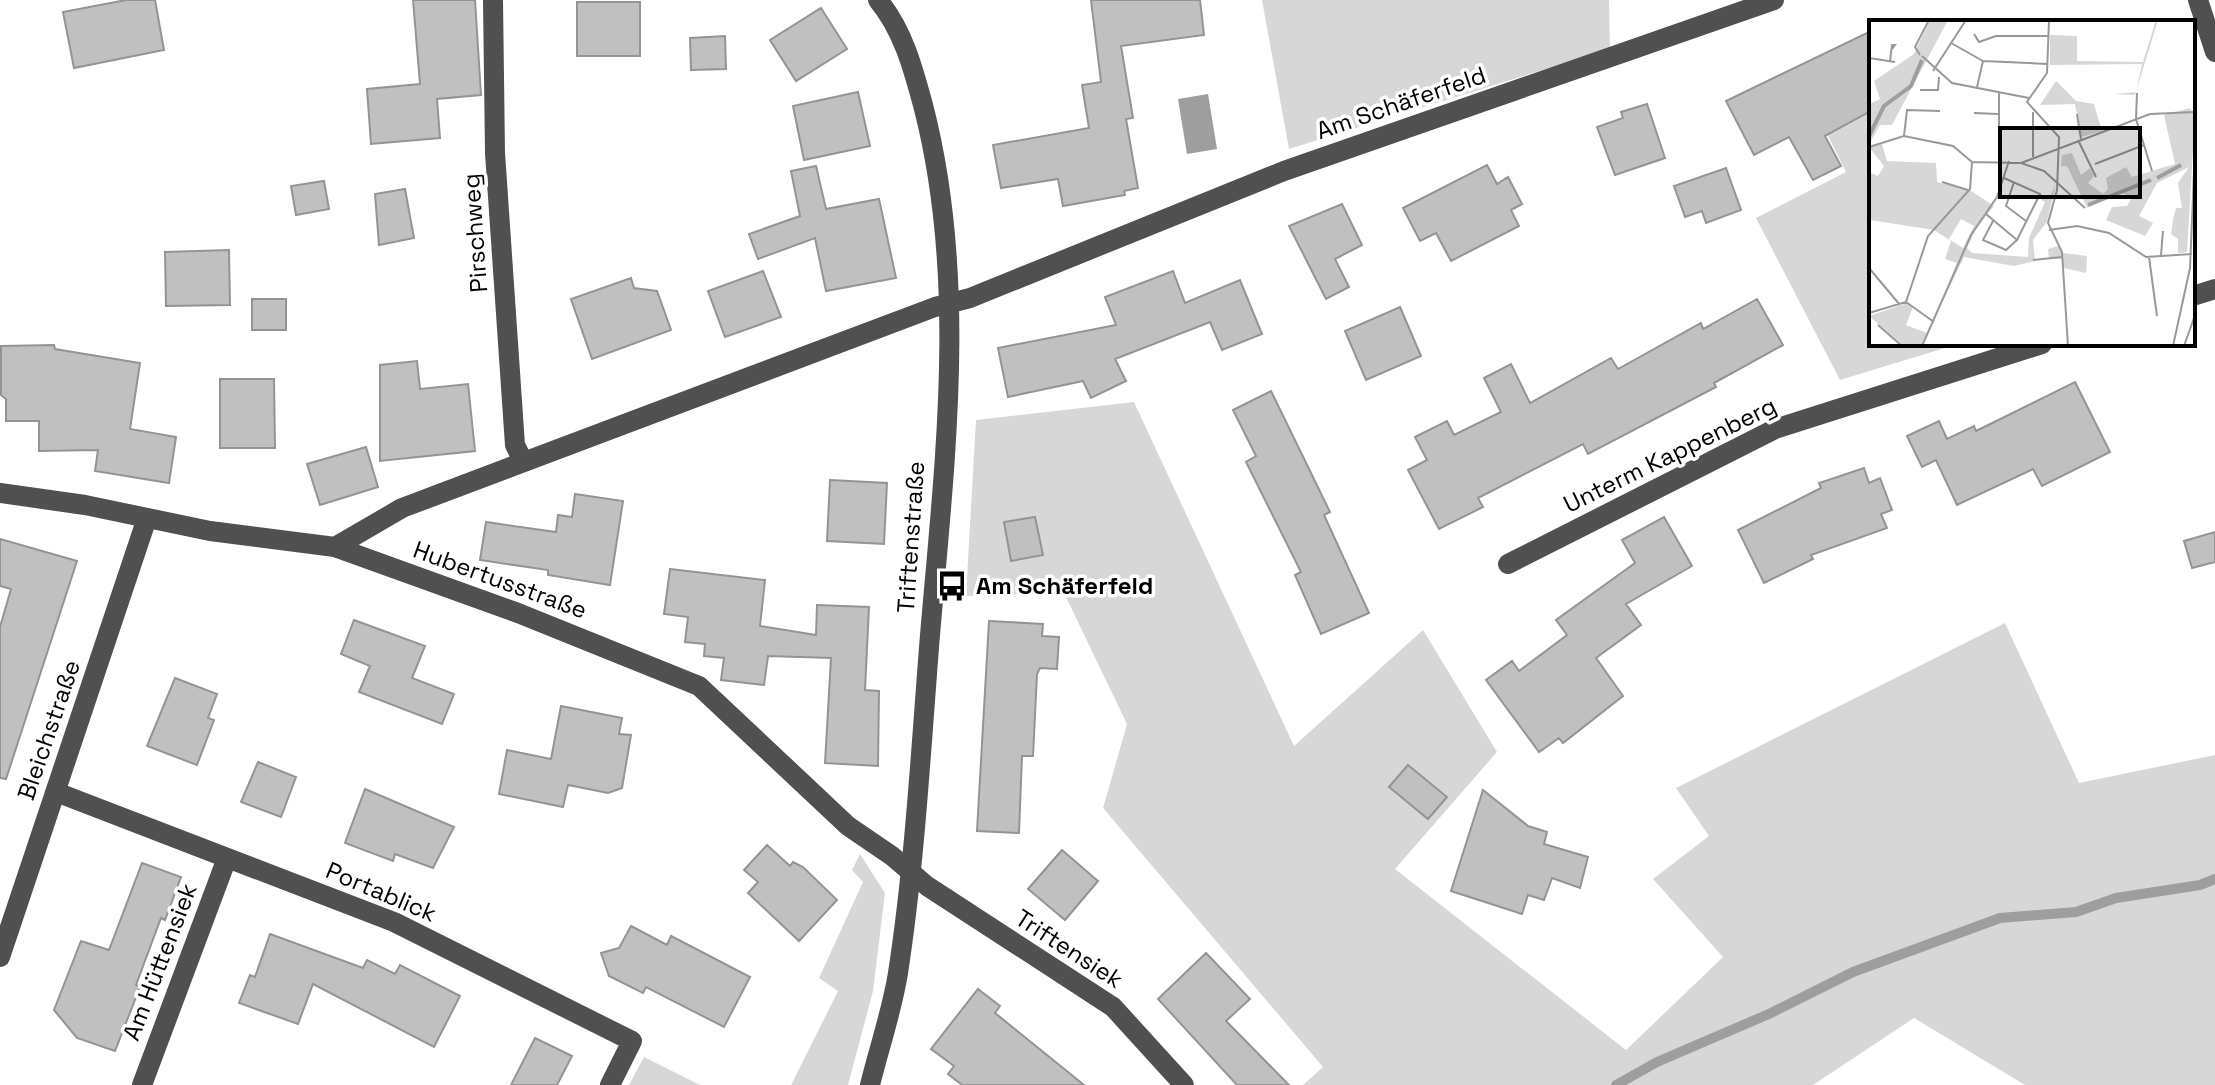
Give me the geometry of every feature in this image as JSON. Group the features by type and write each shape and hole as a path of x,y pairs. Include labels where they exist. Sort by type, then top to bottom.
{"street":[{"name":"Pirschweg","path":"493,0 496,168 515,445 523,461"},
{"name":"Triftenstraße","path":"870,1085 898,977 910,873 941,501 950,303 944,214 933,146 912,61 878,0"},
{"name":"Am Schäferfeld","path":"335,547 402,508 950,303 1284,171 1774,0"},
{"path":"2198,0 2215,52"},
{"path":"2195,295 2215,289"},
{"name":"Unterm Kappenberg","path":"1508,564 1775,429 2036,346"},
{"name":"Hubertusstraße","path":"0,493 335,547 573,634 699,686 848,826 892,856 910,873"},
{"name":"Bleichstraße","path":"0,957 147,518"},
{"name":"Portablick","path":"56,792 394,922 632,1041 610,1085"},
{"name":"Am Hüttensiek","path":"142,1085 227,858"},
{"name":"Triftensiek","path":"910,873 1113,1007 1184,1085"}],"shaded area":[{"path":"1262,0 1609,0 1610,49 1289,149"},
{"path":"1208,94 1217,149 1187,154 1178,99"},
{"path":"1869,113 1869,346 1951,346 1840,380 1756,218 1846,172 1828,136"},
{"path":"1134,402 1294,746 1423,630 1497,752 1395,869 1626,1050 1723,957 1653,879 1709,836 1676,788 2005,623 2079,783 2215,755 2215,1085 2025,1085 1914,1018 1813,1085 1303,1085 1323,1067 1103,808 1127,724 1064,593 966,596 976,420"},
{"path":"860,854 885,893 873,991 848,1085 791,1085 838,991 819,978 863,882 852,870"},
{"path":"644,1057 700,1085 629,1085"}],"building":[{"path":"126,0 155,0 164,50 74,68 63,12"},
{"path":"413,0 475,0 481,95 437,99 440,138 371,144 367,89 420,84"},
{"path":"1091,0 1200,0 1204,35 1121,46 1133,118 1126,119 1138,188 1124,191 1125,195 1063,206 1058,179 1001,188 993,145 1089,128 1082,85 1101,82"},
{"path":"577,2 640,2 640,56 577,56"},
{"path":"821,8 847,49 796,81 770,40"},
{"path":"1869,32 1869,112 1825,136 1841,166 1813,180 1789,137 1754,155 1726,101"},
{"path":"725,36 726,69 691,70 690,38"},
{"path":"858,92 870,146 804,160 793,106"},
{"path":"1647,104 1665,158 1615,175 1597,127 1623,118 1621,112"},
{"path":"1487,165 1497,184 1508,177 1522,204 1511,210 1519,226 1451,261 1436,233 1420,241 1403,208"},
{"path":"816,166 826,209 879,199 896,278 826,291 815,238 758,259 749,234 800,216 791,171"},
{"path":"1726,168 1741,210 1706,223 1702,211 1685,217 1674,186"},
{"path":"324,181 329,209 296,215 291,186"},
{"path":"405,189 414,238 379,245 375,194"},
{"path":"1342,204 1362,245 1335,259 1349,287 1326,299 1289,226"},
{"path":"229,250 230,305 166,306 165,252"},
{"path":"763,271 781,317 725,337 708,291"},
{"path":"1173,271 1185,303 1240,280 1262,334 1222,350 1210,322 1115,359 1126,381 1091,398 1083,381 1008,397 998,348 1116,325 1105,297"},
{"path":"631,278 634,288 657,291 671,330 592,359 571,299"},
{"path":"252,299 286,299 286,330 252,330"},
{"path":"1757,299 1783,345 1714,383 1716,387 1588,454 1583,444 1478,498 1483,507 1439,529 1408,470 1427,460 1415,437 1447,421 1454,435 1501,412 1484,378 1511,364 1530,403 1611,358 1618,369 1701,323 1703,329"},
{"path":"1400,307 1421,356 1366,380 1345,331"},
{"path":"54,345 55,349 140,363 130,429 176,437 169,483 95,471 98,450 39,451 39,421 6,421 6,399 1,395 1,346"},
{"path":"417,361 420,389 468,384 475,451 380,461 380,365"},
{"path":"220,379 274,379 275,448 220,448"},
{"path":"2075,382 2110,452 2042,486 2033,469 1957,505 1936,460 1922,467 1907,436 1939,421 1947,439 1974,426 1976,431"},
{"path":"1271,391 1330,512 1324,515 1369,613 1321,634 1295,575 1301,572 1246,462 1256,456 1233,410"},
{"path":"366,447 378,487 320,505 307,464"},
{"path":"1864,468 1869,483 1880,478 1892,510 1881,514 1887,528 1811,555 1813,559 1764,583 1738,530 1821,488 1819,483"},
{"path":"830,480 887,483 884,544 827,541"},
{"path":"575,494 623,501 610,585 548,575 548,570 480,560 486,522 556,532 558,515 572,517"},
{"path":"1035,517 1043,555 1011,561 1004,522"},
{"path":"1664,517 1692,566 1626,604 1641,625 1596,658 1623,696 1563,743 1559,738 1539,752 1486,680 1512,661 1519,671 1567,635 1556,620 1635,563 1622,540"},
{"path":"2215,532 2215,562 2192,568 2184,541"},
{"path":"0,539 77,561 6,779 0,778 0,627 11,589 0,586"},
{"path":"670,569 765,580 760,626 816,635 817,605 869,607 865,690 879,691 878,766 825,763 831,658 768,656 764,685 721,680 724,658 704,656 705,644 685,642 688,617 664,614"},
{"path":"354,620 425,646 412,678 454,694 442,724 359,692 370,666 341,654"},
{"path":"989,621 1043,624 1042,636 1059,637 1057,669 1040,668 1037,674 1033,756 1022,756 1019,833 977,831"},
{"path":"175,678 217,694 208,718 214,720 197,765 147,746"},
{"path":"561,706 622,718 619,734 631,735 622,788 608,793 568,785 563,807 499,794 507,750 551,759"},
{"path":"258,762 296,777 281,817 241,802"},
{"path":"1408,765 1447,797 1428,819 1389,787"},
{"path":"365,789 454,827 433,868 395,854 393,861 345,843"},
{"path":"1483,790 1528,826 1547,832 1544,844 1588,857 1580,888 1552,878 1544,900 1528,895 1522,914 1451,891"},
{"path":"767,845 790,866 793,862 803,867 837,900 799,941 748,893 758,882 744,870"},
{"path":"1062,850 1098,881 1065,920 1028,889"},
{"path":"142,863 181,877 165,920 161,918 136,985 140,987 115,1051 77,1038 54,1010 81,941 109,950"},
{"path":"631,926 667,945 671,936 750,977 724,1027 646,987 643,993 609,976 601,953 619,948"},
{"path":"270,934 363,968 367,960 395,974 400,965 460,996 434,1047 313,984 298,1024 239,1003 250,975 255,977"},
{"path":"1206,953 1250,999 1226,1021 1289,1085 1237,1085 1158,999"},
{"path":"978,989 1000,1006 995,1013 1084,1085 962,1085 948,1074 954,1066 931,1049"},
{"path":"535,1038 572,1056 557,1085 511,1085"}],"waterway":[{"path":"1616,1085 1657,1062 1769,1014 1853,972 2000,918 2076,912 2116,898 2200,885 2215,879"}],"place":[{"name":"Am Schäferfeld","path":"952,586"}]}
